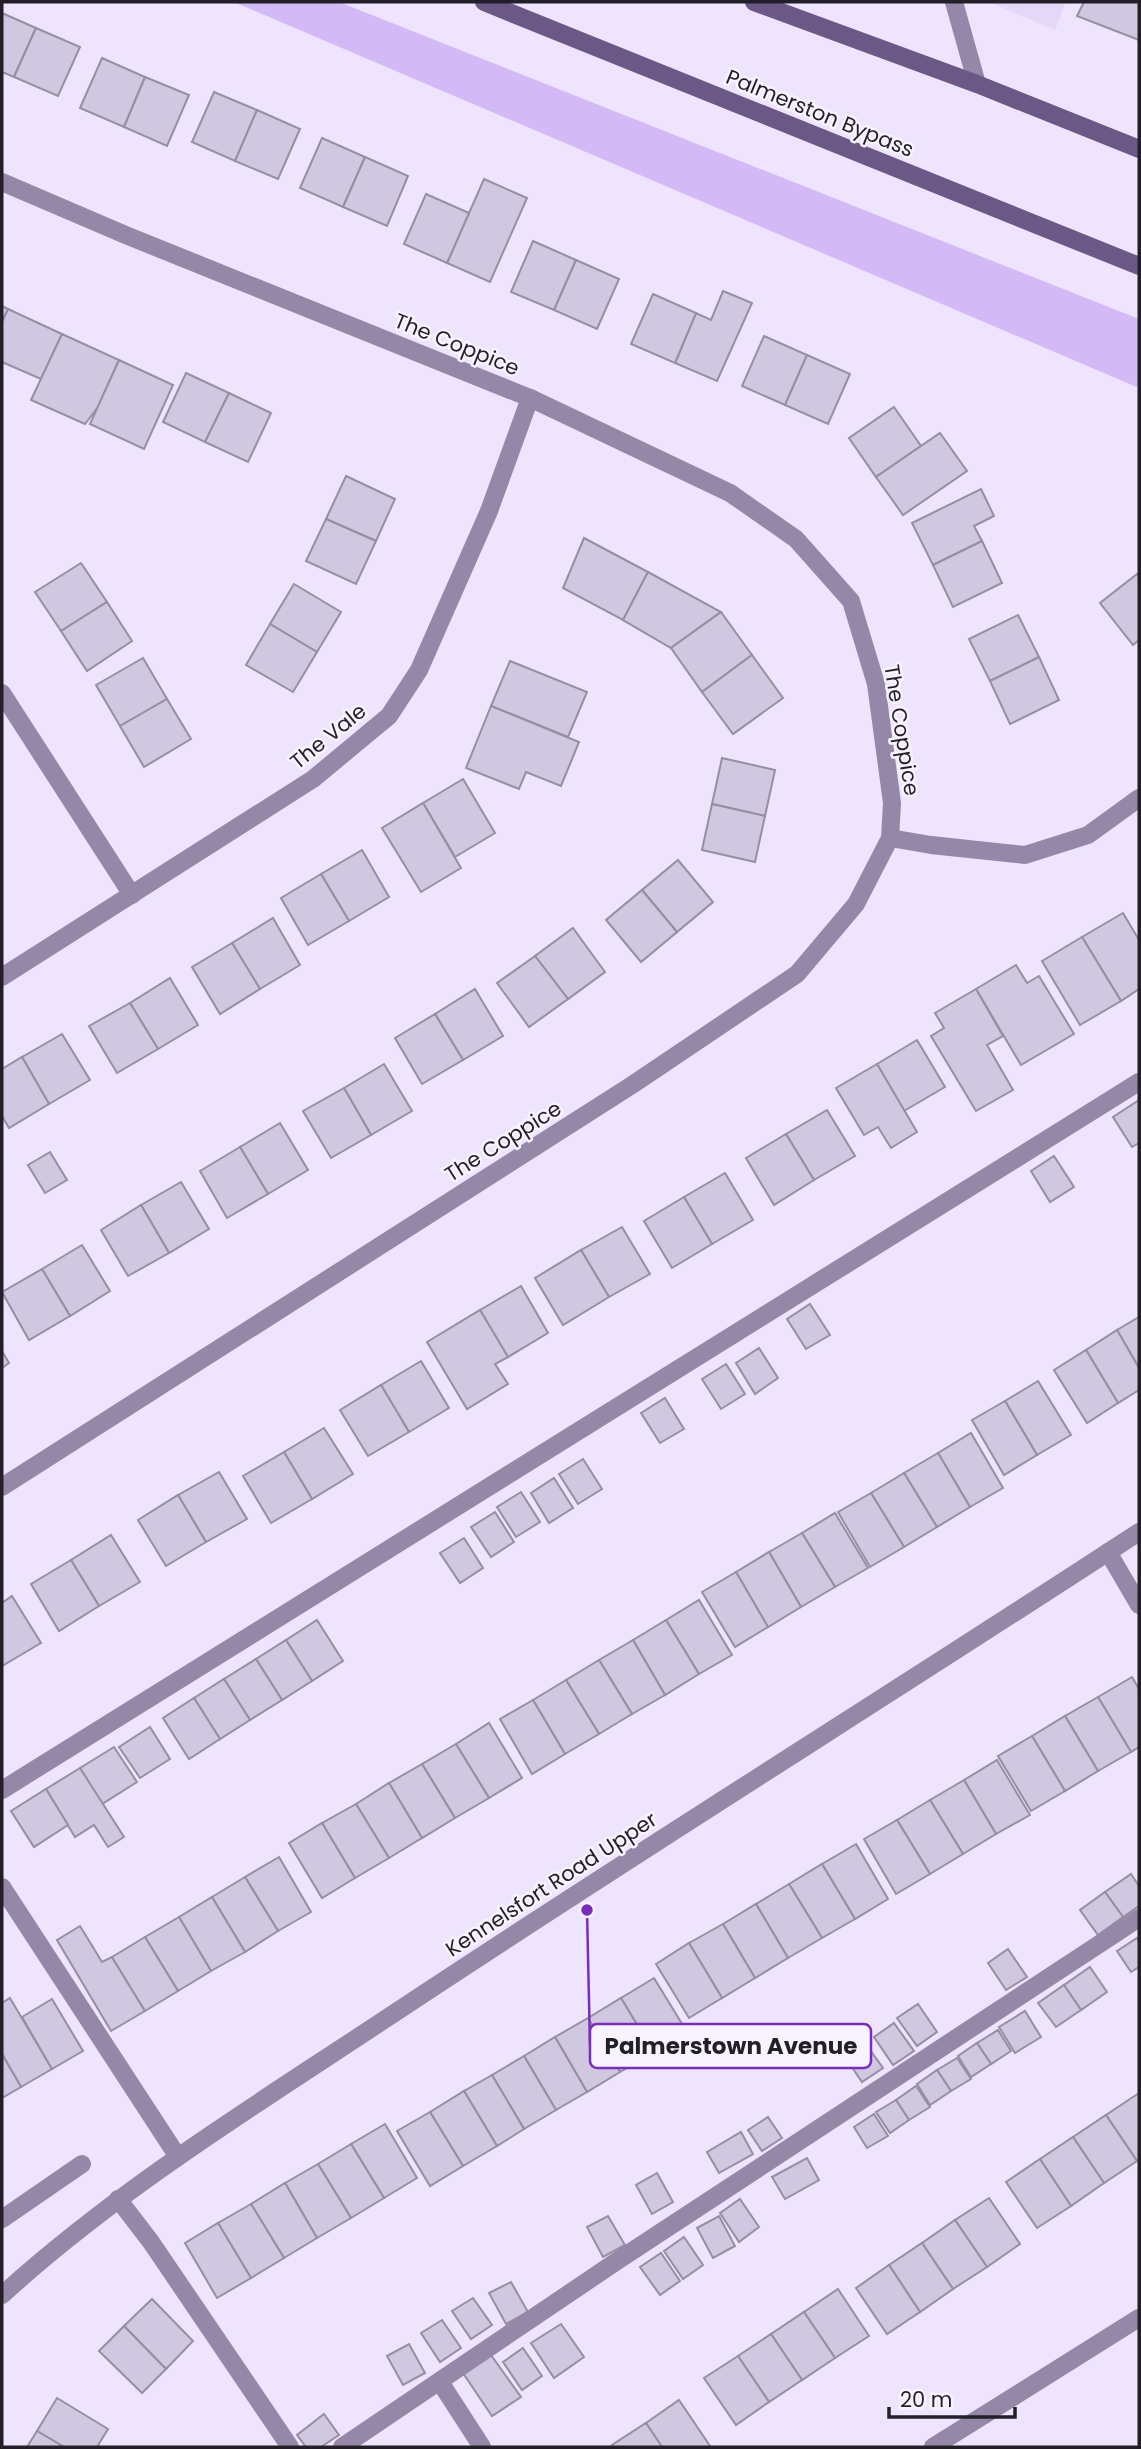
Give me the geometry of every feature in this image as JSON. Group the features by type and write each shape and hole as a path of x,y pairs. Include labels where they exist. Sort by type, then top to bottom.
{"main road":[{"name":"Palmerston Bypass","path":"484,2 1139,267"},
{"path":"754,2 977,84 1139,149"}],"street":[{"path":"954,2 977,84"},
{"name":"The Coppice","path":"2,182 128,236 530,398 730,493 796,539 851,601 876,684 892,803 890,838 856,904 797,974 632,1086 2,1487"},
{"name":"The Vale","path":"2,977 313,779 389,716 419,670 489,511 530,398"},
{"path":"2,693 132,895"},
{"path":"890,838 1025,855 1088,835 1139,798"},
{"path":"2,1790 1139,1083"},
{"name":"Kennelsfort Road Upper","path":"2,2295 48,2253 178,2157 474,1960 1139,1532"},
{"path":"1108,1552 1139,1605"},
{"path":"2,1887 178,2157"},
{"path":"342,2447 628,2253 1139,1918"},
{"path":"2,2219 82,2164"},
{"path":"118,2199 151,2242 290,2447"},
{"path":"933,2447 1139,2318"},
{"path":"440,2382 482,2447"}],"shaded area":[{"path":"234,2 339,2 1139,319 1139,388"},
{"path":"989,2 1066,2 1055,30"}],"building":[{"path":"1084,2 1139,2 1139,40 1077,16"},
{"path":"2,13 36,28 14,77 2,72"},
{"path":"36,28 80,47 58,96 14,77"},
{"path":"102,58 145,77 124,127 80,108"},
{"path":"145,77 189,95 167,146 124,127"},
{"path":"214,92 257,110 235,161 192,142"},
{"path":"257,110 300,129 278,179 235,161"},
{"path":"322,138 365,157 343,207 300,188"},
{"path":"365,157 408,176 387,226 343,207"},
{"path":"484,179 527,198 490,282 447,263"},
{"path":"426,194 469,213 447,263 404,244"},
{"path":"533,241 576,260 554,310 511,292"},
{"path":"576,260 619,279 597,329 554,310"},
{"path":"723,291 752,303 717,381 675,363 696,313 711,320"},
{"path":"653,294 696,313 675,363 631,344"},
{"path":"2,306 8,309 2,322"},
{"path":"8,309 62,334 41,379 2,362 2,322"},
{"path":"62,334 119,360 98,407 85,424 31,400"},
{"path":"764,336 807,355 785,405 742,386"},
{"path":"807,355 850,374 828,424 785,405"},
{"path":"119,360 173,385 144,449 90,424"},
{"path":"186,373 229,393 205,442 163,422"},
{"path":"229,393 271,413 248,462 205,442"},
{"path":"894,407 921,446 876,477 849,438"},
{"path":"940,433 967,471 903,515 876,477"},
{"path":"346,476 395,499 376,541 326,519"},
{"path":"981,489 994,516 974,526 982,541 933,565 912,523"},
{"path":"326,519 376,541 356,584 306,561"},
{"path":"584,538 648,572 623,620 563,588"},
{"path":"982,541 1002,583 953,607 933,565"},
{"path":"81,563 107,602 61,631 35,592"},
{"path":"648,572 721,612 671,648 623,620"},
{"path":"1137,574 1139,640 1133,645 1100,603"},
{"path":"294,584 341,612 317,652 270,624"},
{"path":"107,602 132,641 87,671 61,631"},
{"path":"721,612 752,655 702,692 671,648"},
{"path":"1018,615 1039,657 990,681 969,639"},
{"path":"270,624 317,652 293,692 246,665"},
{"path":"752,655 783,698 733,734 702,692"},
{"path":"1039,657 1059,700 1010,724 990,681"},
{"path":"143,658 167,699 120,726 96,685"},
{"path":"510,661 587,692 568,737 491,706"},
{"path":"167,699 191,739 144,767 120,726"},
{"path":"491,706 579,742 561,786 526,772 519,789 466,768"},
{"path":"722,758 775,770 765,816 712,804"},
{"path":"463,779 495,833 455,857 423,803"},
{"path":"423,803 461,868 421,892 382,828"},
{"path":"712,804 765,816 755,862 702,850"},
{"path":"362,850 389,897 349,921 321,874"},
{"path":"678,860 713,902 677,932 642,890"},
{"path":"321,874 349,921 308,945 281,898"},
{"path":"642,890 677,932 641,962 606,920"},
{"path":"1123,913 1139,940 1139,989 1121,1001 1082,937"},
{"path":"273,918 300,965 260,989 232,943"},
{"path":"573,928 605,972 568,999 535,956"},
{"path":"1082,937 1121,1001 1080,1025 1042,961"},
{"path":"232,943 260,989 220,1014 192,967"},
{"path":"535,956 568,999 529,1027 497,983"},
{"path":"1016,965 1027,983 1039,976 1074,1034 1021,1065 976,989"},
{"path":"170,978 198,1025 158,1049 130,1003"},
{"path":"475,989 503,1036 463,1060 435,1014"},
{"path":"976,989 1003,1036 987,1045 1013,1090 976,1111 931,1036 944,1028 935,1013"},
{"path":"130,1003 158,1049 117,1073 89,1026"},
{"path":"435,1014 463,1060 422,1084 395,1038"},
{"path":"62,1034 90,1080 49,1104 22,1057"},
{"path":"917,1040 945,1087 904,1111 877,1064"},
{"path":"22,1057 49,1104 9,1128 2,1116 2,1069"},
{"path":"384,1064 412,1111 371,1135 344,1088"},
{"path":"877,1064 917,1132 891,1148 878,1127 864,1135 836,1088"},
{"path":"344,1088 371,1135 331,1158 303,1111"},
{"path":"1139,1100 1139,1143 1132,1147 1113,1117"},
{"path":"827,1110 855,1156 814,1180 786,1134"},
{"path":"280,1123 308,1170 268,1194 240,1147"},
{"path":"786,1134 814,1180 774,1205 746,1158"},
{"path":"240,1147 268,1194 227,1218 200,1171"},
{"path":"50,1152 67,1180 45,1193 28,1165"},
{"path":"1054,1156 1074,1187 1050,1202 1031,1171"},
{"path":"725,1173 753,1220 712,1244 684,1197"},
{"path":"181,1182 209,1229 169,1253 141,1205"},
{"path":"684,1197 712,1244 672,1268 644,1221"},
{"path":"141,1205 169,1253 128,1276 101,1230"},
{"path":"622,1227 650,1274 609,1297 581,1250"},
{"path":"82,1245 110,1291 70,1316 42,1269"},
{"path":"581,1250 609,1297 563,1325 535,1278"},
{"path":"42,1269 70,1316 29,1340 2,1292"},
{"path":"521,1286 548,1333 508,1357 480,1310"},
{"path":"810,1304 830,1335 806,1349 787,1319"},
{"path":"480,1310 508,1357 495,1364 508,1384 467,1409 427,1342"},
{"path":"1139,1317 1139,1368 1117,1330"},
{"path":"1117,1330 1139,1368 1139,1390 1118,1403 1086,1350"},
{"path":"759,1348 778,1378 755,1394 736,1363"},
{"path":"1086,1350 1118,1403 1087,1423 1054,1370"},
{"path":"2,1351 9,1363 2,1368"},
{"path":"421,1361 449,1408 409,1432 381,1385"},
{"path":"726,1364 745,1394 721,1409 702,1379"},
{"path":"1038,1381 1071,1435 1037,1455 1005,1401"},
{"path":"381,1385 409,1432 368,1456 340,1410"},
{"path":"665,1398 684,1429 660,1443 641,1413"},
{"path":"1005,1401 1037,1455 1004,1475 972,1420"},
{"path":"324,1428 353,1474 312,1499 284,1452"},
{"path":"971,1433 1003,1488 970,1507 938,1453"},
{"path":"284,1452 312,1499 271,1523 243,1476"},
{"path":"938,1453 970,1507 937,1527 904,1473"},
{"path":"583,1459 602,1489 578,1504 559,1474"},
{"path":"219,1472 247,1519 206,1542 178,1495"},
{"path":"904,1473 937,1527 904,1547 871,1493"},
{"path":"554,1478 573,1508 549,1523 531,1493"},
{"path":"521,1492 540,1522 516,1537 497,1507"},
{"path":"871,1493 904,1547 870,1567 838,1512"},
{"path":"178,1495 206,1542 166,1566 138,1520"},
{"path":"495,1512 514,1542 491,1557 471,1527"},
{"path":"835,1513 868,1568 835,1587 802,1533"},
{"path":"802,1533 835,1587 801,1607 769,1552"},
{"path":"111,1535 140,1582 99,1606 71,1560"},
{"path":"464,1538 483,1568 460,1583 440,1553"},
{"path":"769,1552 801,1607 768,1627 736,1572"},
{"path":"71,1560 99,1606 59,1631 31,1584"},
{"path":"736,1572 768,1627 735,1647 702,1592"},
{"path":"12,1596 41,1643 2,1666 2,1603"},
{"path":"699,1600 732,1655 699,1674 666,1620"},
{"path":"317,1620 343,1661 312,1681 286,1640"},
{"path":"666,1620 699,1674 665,1695 633,1640"},
{"path":"286,1640 312,1681 282,1700 256,1659"},
{"path":"633,1640 665,1695 632,1714 599,1660"},
{"path":"256,1659 282,1700 250,1720 224,1679"},
{"path":"599,1660 632,1714 599,1734 566,1680"},
{"path":"1132,1677 1139,1689 1139,1747 1131,1752 1098,1697"},
{"path":"224,1679 250,1720 220,1739 194,1698"},
{"path":"566,1680 599,1734 565,1754 533,1700"},
{"path":"1098,1697 1131,1752 1098,1771 1065,1716"},
{"path":"194,1698 220,1739 189,1759 163,1718"},
{"path":"533,1700 565,1754 532,1774 500,1719"},
{"path":"1065,1716 1098,1771 1065,1791 1032,1736"},
{"path":"489,1723 522,1778 489,1798 456,1744"},
{"path":"150,1727 170,1759 140,1778 119,1747"},
{"path":"1032,1736 1065,1791 1031,1811 998,1756"},
{"path":"456,1744 489,1798 455,1818 422,1764"},
{"path":"114,1747 137,1782 102,1804 80,1768"},
{"path":"997,1760 1030,1815 996,1834 964,1780"},
{"path":"422,1764 455,1818 422,1838 389,1783"},
{"path":"80,1768 124,1837 108,1847 94,1825 75,1837 46,1789"},
{"path":"964,1780 996,1834 963,1854 930,1800"},
{"path":"389,1783 422,1838 389,1858 356,1804"},
{"path":"46,1789 68,1825 34,1847 11,1811"},
{"path":"930,1800 963,1854 930,1874 897,1820"},
{"path":"356,1804 389,1858 355,1878 322,1823"},
{"path":"897,1820 930,1874 896,1894 864,1839"},
{"path":"322,1823 355,1878 322,1898 289,1843"},
{"path":"856,1844 888,1899 855,1919 822,1864"},
{"path":"279,1857 311,1912 278,1931 245,1877"},
{"path":"822,1864 855,1919 822,1938 789,1884"},
{"path":"1131,1874 1139,1886 1139,1906 1123,1917 1105,1892"},
{"path":"245,1877 278,1931 245,1952 212,1897"},
{"path":"789,1884 822,1938 788,1958 756,1904"},
{"path":"1105,1892 1123,1917 1098,1935 1080,1910"},
{"path":"212,1897 245,1952 211,1971 179,1917"},
{"path":"756,1904 788,1958 755,1978 723,1924"},
{"path":"179,1917 211,1971 178,1991 145,1937"},
{"path":"723,1924 755,1978 722,1998 689,1943"},
{"path":"80,1926 102,1962 112,1957 145,2011 111,2031 57,1940"},
{"path":"145,1937 178,1991 145,2011 112,1957"},
{"path":"1137,1938 1139,1967 1131,1972 1117,1951"},
{"path":"689,1943 722,1998 689,2018 656,1964"},
{"path":"1008,1949 1027,1977 1006,1990 988,1963"},
{"path":"1090,1967 1107,1992 1081,2010 1064,1985"},
{"path":"654,1978 687,2032 654,2053 621,1998"},
{"path":"1064,1985 1081,2010 1056,2027 1038,2003"},
{"path":"10,1998 52,2069 21,2087 2,2054 2,2003"},
{"path":"621,1998 654,2053 620,2072 588,2018"},
{"path":"52,1999 83,2051 52,2069 22,2017"},
{"path":"918,2004 937,2032 917,2046 897,2018"},
{"path":"1025,2011 1041,2037 1015,2053 999,2027"},
{"path":"588,2018 620,2072 587,2092 555,2037"},
{"path":"894,2023 914,2051 893,2065 874,2037"},
{"path":"998,2030 1011,2051 991,2064 977,2043"},
{"path":"555,2037 587,2092 556,2110 524,2056"},
{"path":"863,2040 883,2068 862,2082 843,2054"},
{"path":"977,2043 991,2064 971,2077 958,2056"},
{"path":"2,2054 21,2087 2,2098"},
{"path":"524,2056 556,2110 524,2129 492,2075"},
{"path":"957,2058 971,2079 951,2091 937,2070"},
{"path":"937,2070 951,2091 930,2105 917,2084"},
{"path":"492,2075 524,2129 497,2146 464,2091"},
{"path":"916,2086 930,2107 909,2120 896,2100"},
{"path":"464,2091 497,2146 463,2166 430,2112"},
{"path":"1139,2093 1139,2160 1137,2161 1106,2115"},
{"path":"896,2100 909,2120 890,2133 876,2112"},
{"path":"430,2112 463,2166 430,2186 397,2131"},
{"path":"874,2114 888,2136 867,2148 854,2127"},
{"path":"1106,2115 1137,2161 1104,2183 1073,2137"},
{"path":"768,2117 782,2138 762,2151 748,2130"},
{"path":"385,2124 417,2178 384,2198 351,2144"},
{"path":"741,2132 753,2154 719,2173 707,2152"},
{"path":"1073,2137 1104,2183 1071,2206 1040,2159"},
{"path":"351,2144 384,2198 351,2218 318,2164"},
{"path":"807,2158 819,2180 785,2199 772,2177"},
{"path":"1040,2159 1071,2206 1037,2228 1006,2182"},
{"path":"318,2164 351,2218 317,2238 285,2183"},
{"path":"657,2173 673,2202 652,2214 636,2185"},
{"path":"285,2183 317,2238 284,2258 251,2204"},
{"path":"989,2198 1020,2244 987,2267 955,2220"},
{"path":"740,2199 759,2227 739,2242 720,2213"},
{"path":"251,2204 284,2258 251,2278 218,2223"},
{"path":"608,2216 625,2245 603,2257 587,2227"},
{"path":"719,2216 735,2246 713,2258 697,2228"},
{"path":"955,2220 987,2267 953,2289 922,2243"},
{"path":"218,2223 251,2278 217,2298 185,2243"},
{"path":"684,2237 703,2265 683,2279 664,2251"},
{"path":"922,2243 953,2289 920,2312 889,2265"},
{"path":"661,2253 680,2281 660,2295 640,2267"},
{"path":"889,2265 920,2312 887,2334 856,2288"},
{"path":"511,2282 528,2312 506,2324 489,2293"},
{"path":"838,2289 869,2336 835,2358 804,2312"},
{"path":"473,2298 492,2325 471,2339 452,2311"},
{"path":"152,2299 193,2341 166,2369 124,2326"},
{"path":"804,2312 835,2358 802,2380 771,2334"},
{"path":"442,2320 461,2348 440,2362 421,2333"},
{"path":"561,2324 584,2357 554,2378 531,2343"},
{"path":"124,2326 166,2369 142,2393 99,2351"},
{"path":"771,2334 802,2380 769,2402 738,2356"},
{"path":"409,2344 425,2373 403,2385 387,2356"},
{"path":"523,2348 542,2376 522,2390 503,2362"},
{"path":"491,2355 521,2397 492,2416 463,2373"},
{"path":"738,2356 769,2402 736,2425 704,2378"},
{"path":"57,2398 108,2429 97,2447 64,2447 37,2431"},
{"path":"679,2400 709,2447 662,2447 646,2423"},
{"path":"324,2414 339,2435 321,2447 306,2447 297,2435"},
{"path":"646,2423 662,2447 612,2445"},
{"path":"37,2431 64,2447 27,2447"}],"place":[{"name":"Palmerstown Avenue","path":"587,1910"}]}
